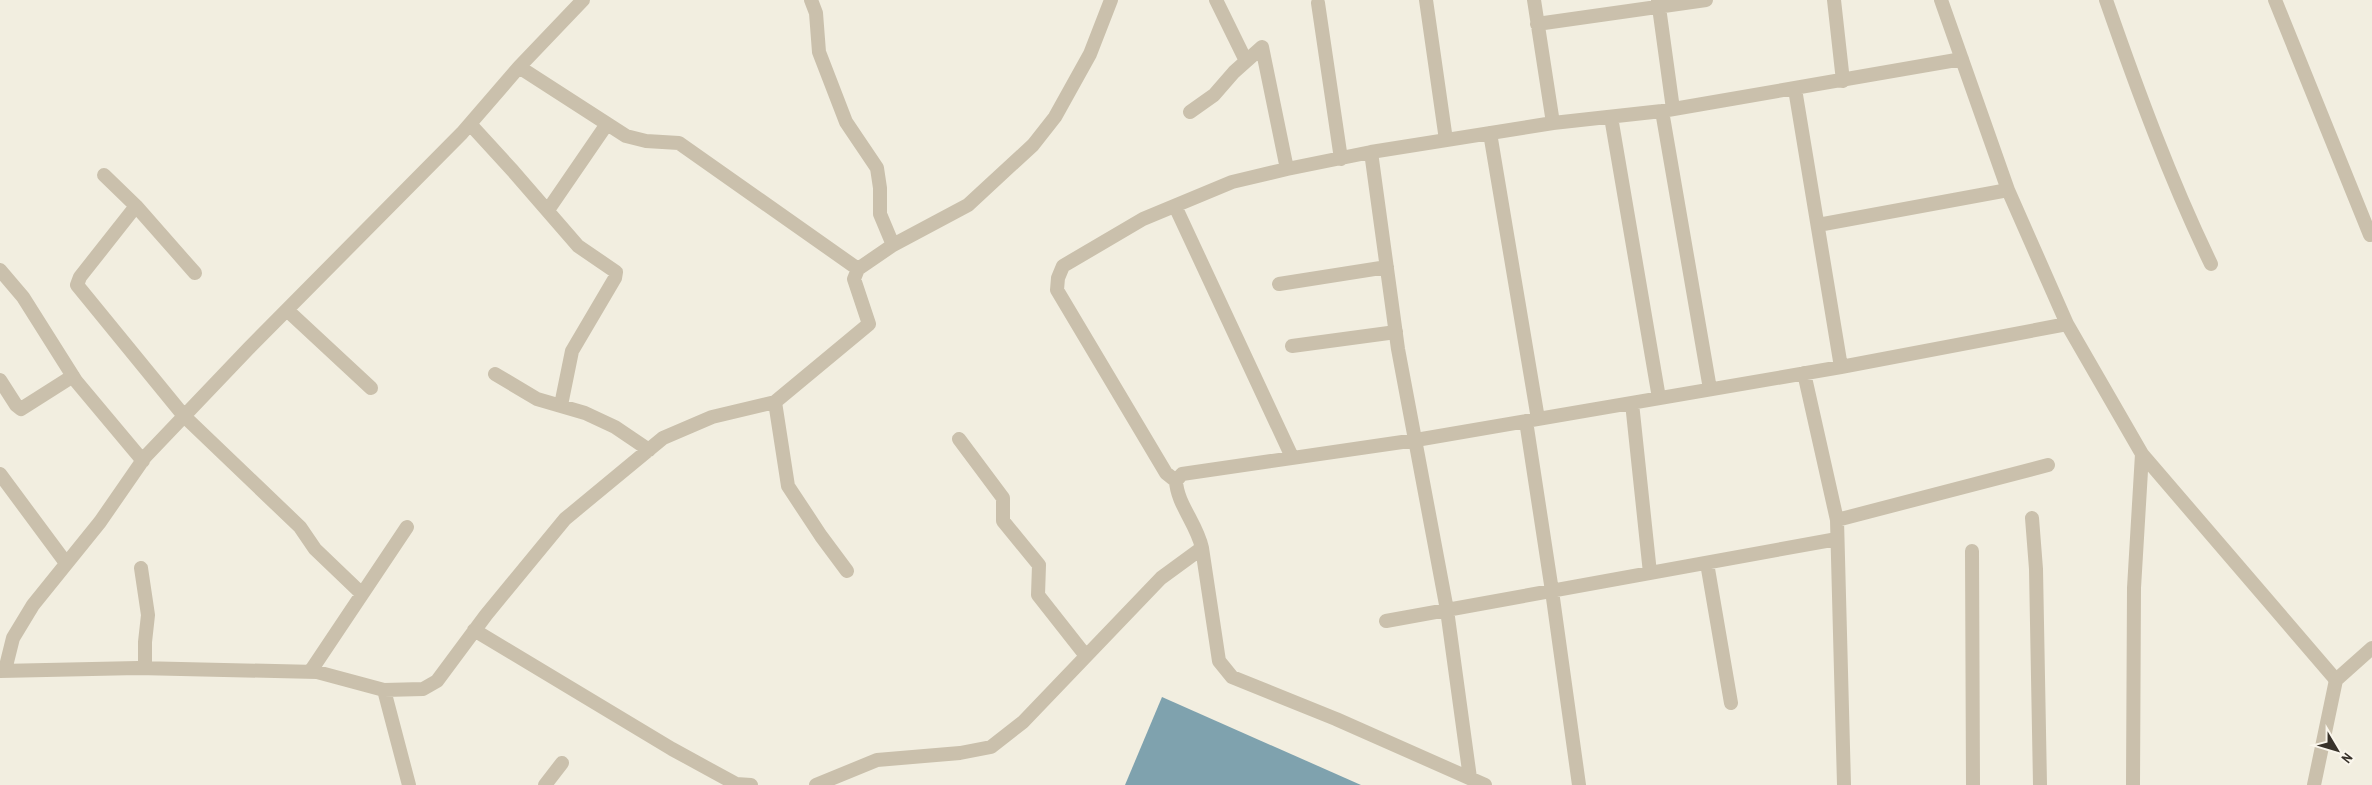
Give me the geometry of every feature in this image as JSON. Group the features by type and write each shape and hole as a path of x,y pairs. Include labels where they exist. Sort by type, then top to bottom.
{"street":[{"path":"584,0 519,67 470,124 184,416 143,461 100,522 33,605 13,638 2,670 145,668 310,672 384,690 422,689 437,681 474,630 565,519 663,438 712,417 775,402 869,324 854,279 858,269 894,245 968,205 1033,145 1055,116 1090,54 1111,0"},
{"path":"811,0 816,13 819,52 846,122 877,168 880,188 880,214 894,245"},
{"path":"1216,0 1246,61"},
{"path":"1426,0 1446,140"},
{"path":"1534,0 1553,123"},
{"path":"1537,24 1659,3 1706,0"},
{"path":"1834,0 1843,81"},
{"path":"1941,0 2008,190 2067,324 2142,454 2336,680"},
{"path":"2106,0 2132,75 2192,224 2211,264"},
{"path":"2274,0 2370,235"},
{"path":"1318,3 1341,158"},
{"path":"1659,3 1668,110 1710,389"},
{"path":"1190,112 1214,95 1262,47 1287,169"},
{"path":"1176,481 1166,473 1057,290 1058,278 1064,266 1143,219 1232,182 1371,152 1553,123 1668,110 1795,90 1962,60"},
{"path":"519,67 626,136 646,141 679,143 858,269"},
{"path":"1795,90 1841,367"},
{"path":"1611,117 1659,398"},
{"path":"470,124 578,246 616,272 615,278 572,351 561,405"},
{"path":"548,210 607,124"},
{"path":"1490,133 1532,420 1552,591 1579,785"},
{"path":"1371,152 1396,332 1447,610 1470,778"},
{"path":"104,175 136,206 195,273"},
{"path":"1818,225 2008,190"},
{"path":"136,206 80,277 77,285 184,416 300,527 315,549 362,594"},
{"path":"1175,206 1292,457"},
{"path":"1279,284 1387,267"},
{"path":"0,270 23,297 73,376 143,461"},
{"path":"287,310 371,388"},
{"path":"1485,785 1336,719 1232,677 1220,661 1215,641 1199,536 1176,490 1176,481 1182,474 1416,440 1841,367 2067,324"},
{"path":"1292,346 1396,332"},
{"path":"1804,373 1837,520 1844,785"},
{"path":"495,374 537,399 586,413 615,427 649,450"},
{"path":"0,380 16,405 21,409 73,376"},
{"path":"775,402 788,486 847,571"},
{"path":"1632,403 1650,573"},
{"path":"959,439 1003,498 1003,521 1039,565 1038,595 1086,656"},
{"path":"2133,785 2134,588 2142,454"},
{"path":"1837,520 2048,465"},
{"path":"0,474 66,563"},
{"path":"2032,518 2036,570 2040,785"},
{"path":"310,672 407,527"},
{"path":"1386,621 1838,538"},
{"path":"816,785 877,760 960,753 991,747 1023,722 1161,578 1202,548"},
{"path":"1972,551 1973,785"},
{"path":"1707,562 1731,704"},
{"path":"141,568 148,615 145,668"},
{"path":"474,630 672,749 736,784 751,785"},
{"path":"2314,785 2336,680 2372,648"},
{"path":"384,690 409,785"},
{"path":"545,785 562,763"}],"water":[{"path":"1162,697 1361,785 1125,785"}]}
